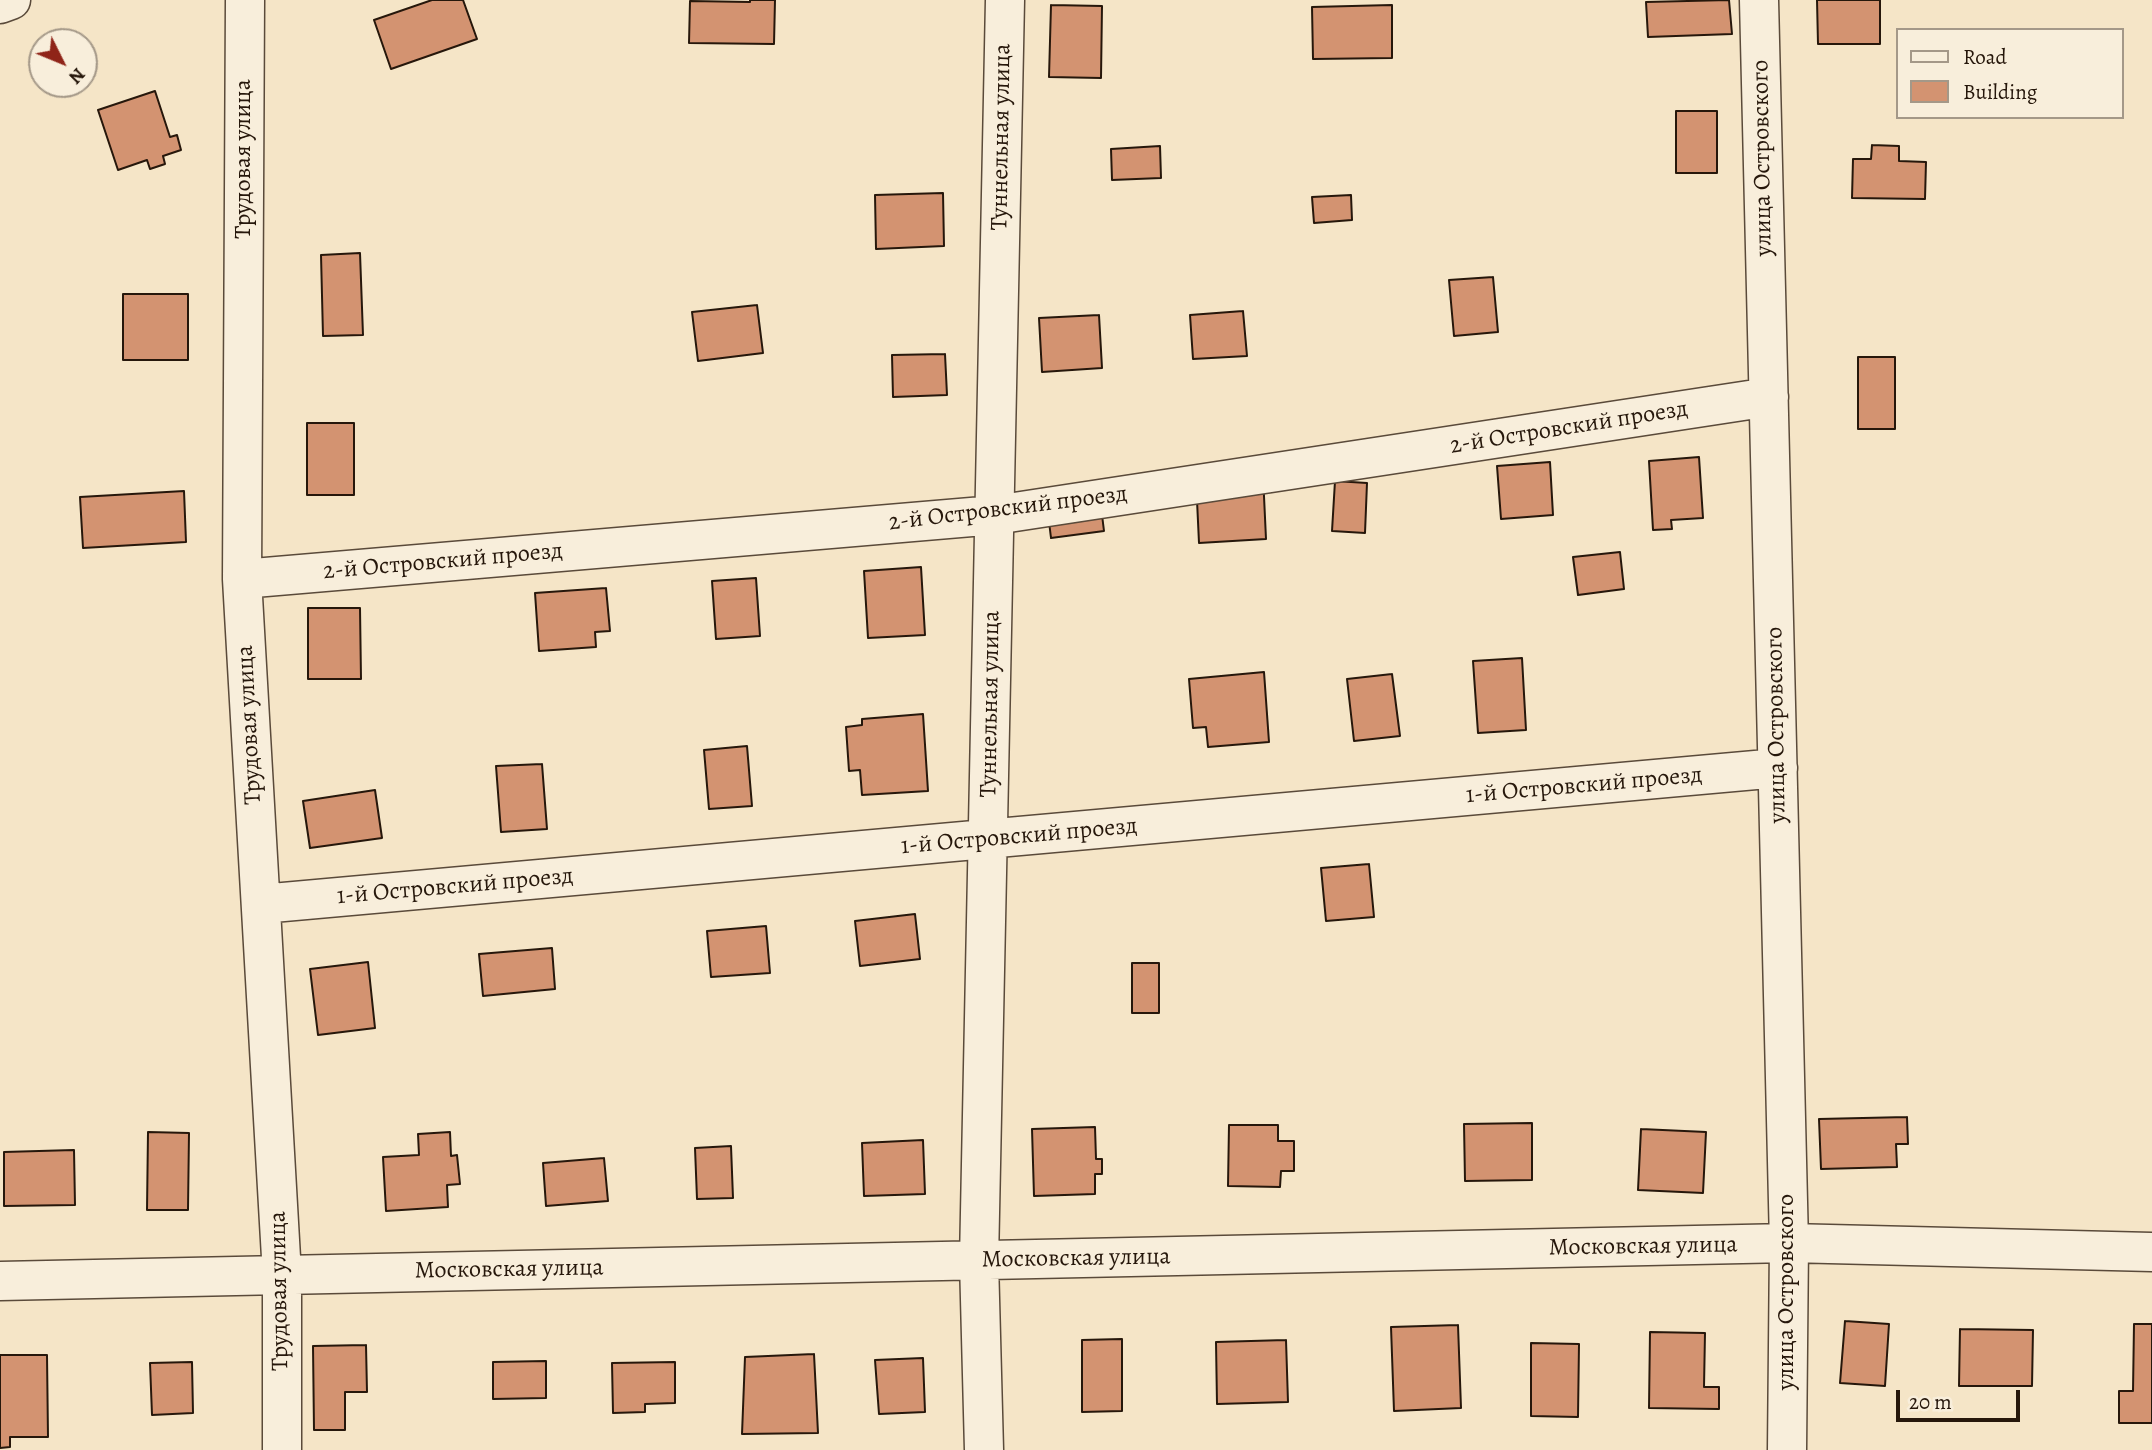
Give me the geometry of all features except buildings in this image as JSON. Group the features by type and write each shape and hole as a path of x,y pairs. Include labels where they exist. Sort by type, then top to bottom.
{"street":[{"path":"0,5 11,0"},
{"name":"Трудовая улица","path":"245,0 242,579 282,1275 282,1450"},
{"name":"Туннельная улица","path":"984,1450 979,1261 1005,0"},
{"name":"улица Островского","path":"1759,0 1789,1243 1787,1450"},
{"name":"2-й Островский проезд","path":"242,579 995,515 1769,397"},
{"name":"1-й Островский проезд","path":"261,904 1778,768"},
{"name":"Московская улица","path":"0,1281 1789,1243 2152,1252"}]}
